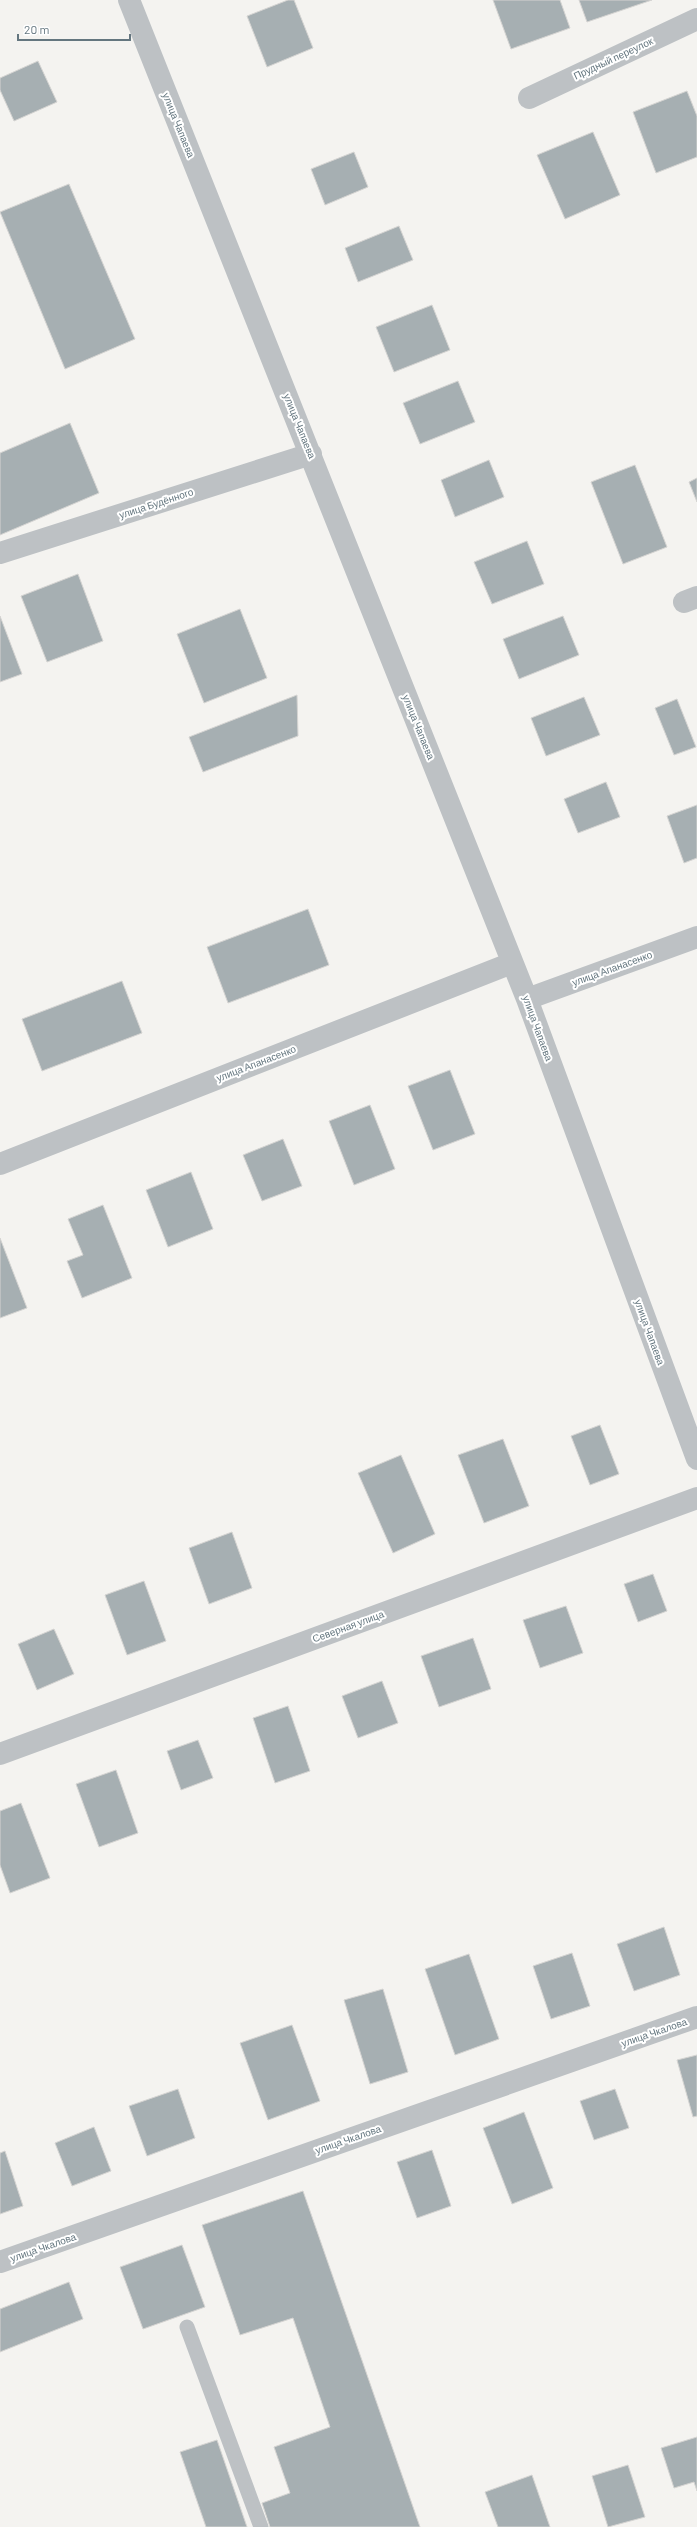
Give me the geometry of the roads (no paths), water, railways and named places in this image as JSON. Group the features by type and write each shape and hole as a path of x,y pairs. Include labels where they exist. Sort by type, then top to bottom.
{"street":[{"name":"улица Чапаева","path":"129,0 527,999 697,1459"},
{"name":"Прудный переулок","path":"529,98 697,19"},
{"name":"улица Будённого","path":"0,553 311,454"},
{"name":"улица Апанасенко","path":"527,999 697,937"},
{"name":"улица Апанасенко","path":"0,1164 512,963"},
{"name":"Северная улица","path":"0,1754 697,1498"},
{"name":"улица Чкалова","path":"0,2262 697,2017"}],"lane":[{"path":"188,2327 262,2527"}]}
